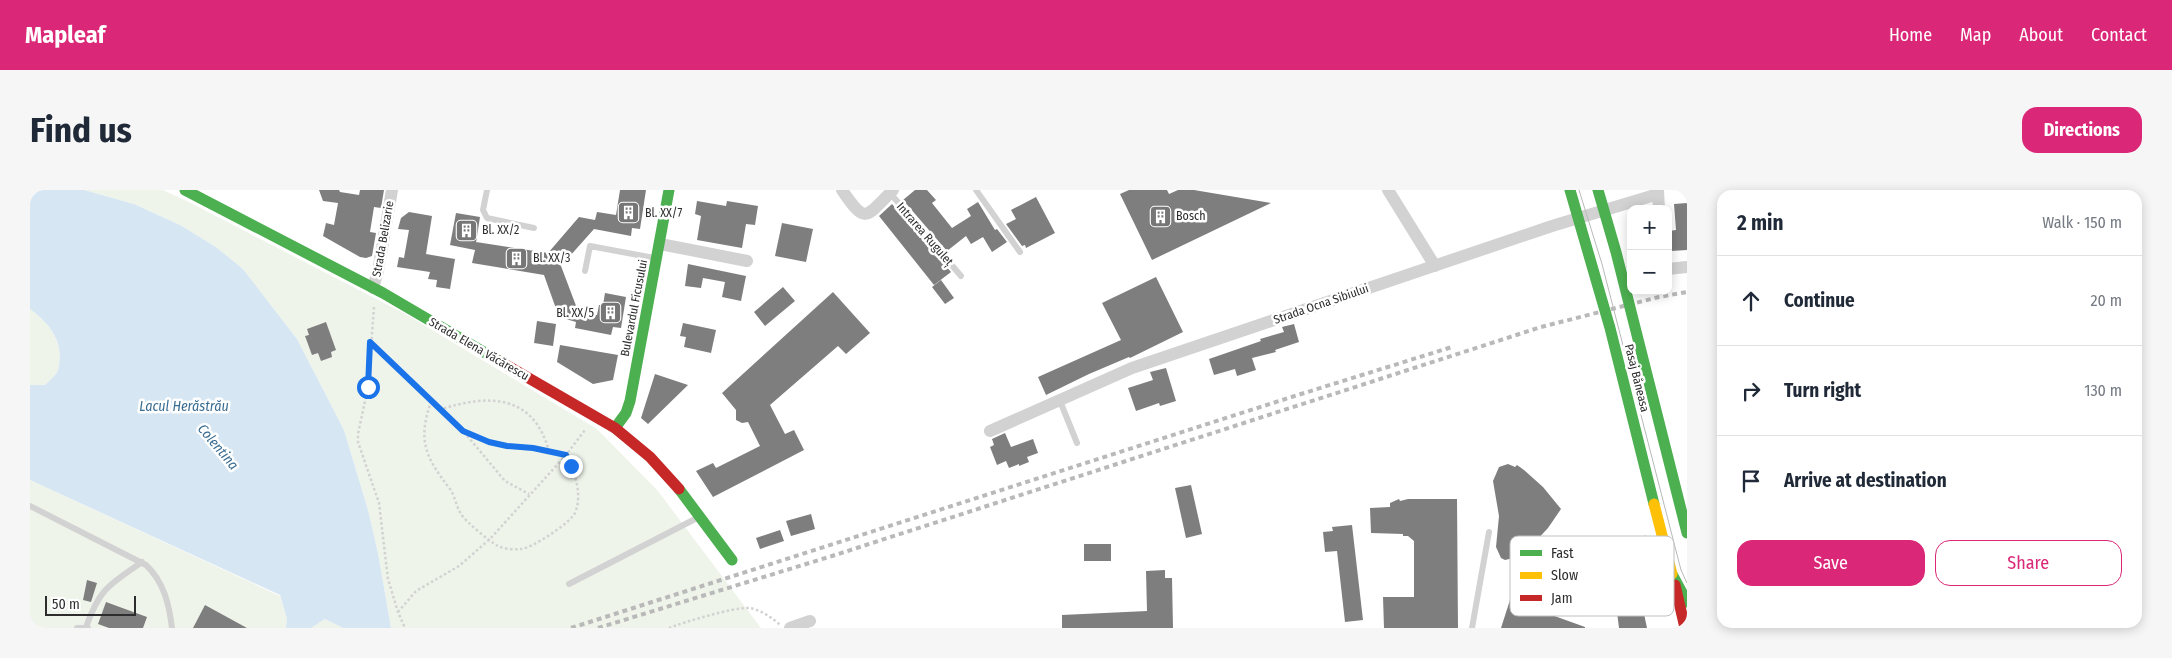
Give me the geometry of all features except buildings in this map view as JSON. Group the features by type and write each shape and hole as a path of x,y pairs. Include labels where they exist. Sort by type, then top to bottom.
{"street":[{"name":"Strada Elena Văcărescu","path":"185,190 373,288 616,428 660,465 732,560"},
{"name":"Strada Belizarie","path":"373,288 392,190"},
{"name":"Bulevardul Ficusului","path":"616,428 626,413 630,402 669,190"},
{"path":"842,190 857,212 862,214 868,214 891,192"},
{"path":"1388,190 1435,266"},
{"name":"Pasaj Băneasa","path":"1570,190 1610,328 1662,536"},
{"name":"Pasaj Băneasa","path":"1598,190 1620,268 1687,533"},
{"path":"1658,192 1659,205"},
{"name":"Strada Ocna Sibiului","path":"990,431 1132,368 1658,192"},
{"path":"660,244 747,261"},
{"path":"1672,269 1687,267"},
{"path":"1674,578 1687,602"},
{"path":"1674,582 1685,628"},
{"path":"790,628 810,621"}],"lane":[{"path":"487,190 483,210 487,218 534,228"},
{"path":"976,190 1020,252"},
{"name":"Intrarea Ruguleț","path":"891,192 961,276"},
{"path":"585,271 590,246 657,259"},
{"path":"1060,401 1077,443"},
{"path":"30,506 142,562 153,572 165,592 172,628"},
{"path":"569,584 700,516"},
{"path":"1472,628 1490,532"},
{"path":"77,628 88,627 94,604 106,588 142,562"}],"path":[{"path":"374,307 368,387 358,442 379,503 388,580 405,628"},
{"path":"370,342 430,402 463,431 505,481 528,494"},
{"path":"439,410 477,400 512,404 535,420 549,451"},
{"path":"430,402 424,430 424,440 431,462 440,478 453,494 464,518 498,546 508,549 521,549 543,539 573,517 579,495 566,455"},
{"path":"398,612 416,591 458,566 490,539 528,494 566,455 585,430"},
{"path":"463,431 489,442 566,455"},
{"path":"669,628 684,622 749,608 768,616 784,628"}],"shaded area":[{"path":"84,190 163,190 187,201 409,316 597,429 658,491 761,628 391,628 378,553 368,510 344,430 297,339 243,269 216,247 180,225 134,204"},
{"path":"30,309 44,321 54,335 59,351 58,370 45,385 30,385"},
{"path":"30,480 280,596 287,619 286,628 30,628"},
{"path":"325,619 343,628 311,628"}],"water":[{"name":"Lacul Herăstrău","path":"30,190 84,190 134,204 180,225 216,247 243,269 297,339 344,430 368,510 378,553 391,628 343,628 325,619 311,628 286,628 287,619 280,595 30,480 30,385 45,385 57,372 60,360 54,335 44,321 30,309"}],"tram line":[{"path":"1579,190 1602,264 1672,536"},
{"path":"1674,543 1681,570 1687,583"}],"railway":[{"path":"598,628 832,556 1541,327 1659,297 1687,292"},
{"path":"571,628 1452,347"}],"traffic: fast":[{"path":"185,190 383,293 499,361"},
{"path":"615,428 626,413 630,401 669,190"},
{"path":"1570,190 1610,328 1654,504"},
{"path":"1598,190 1616,252 1687,533"},
{"path":"679,489 732,560"},
{"path":"1674,578 1687,602"}],"traffic: jam":[{"path":"499,361 615,428 650,457 679,489"},
{"path":"1675,585 1685,628"}],"traffic: slow":[{"path":"1654,504 1662,536"}],"place":[{"name":"Bl. XX/7","path":"629,213"},
{"name":"Bosch","path":"1160,216"},
{"name":"Bl. XX/2","path":"466,230"},
{"name":"Bl. XX/3","path":"517,258"},
{"name":"Bl. XX/5","path":"610,313"}],"route":[{"path":"368,387 370,342 463,431 489,442 566,455 571,466"}],"water label":[{"name":"Colentina","path":"218,447"}]}
